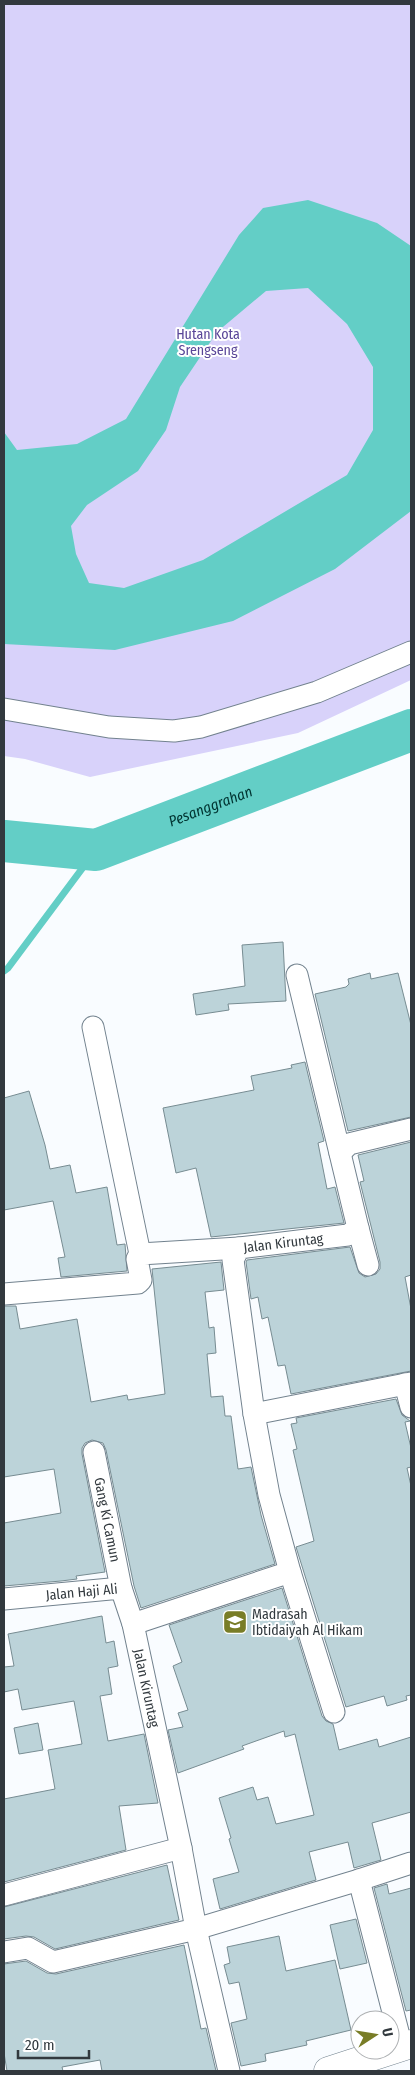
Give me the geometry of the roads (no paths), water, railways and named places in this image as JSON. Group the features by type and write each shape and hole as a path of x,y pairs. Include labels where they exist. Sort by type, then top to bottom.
{"street":[{"path":"4,710 109,727 174,731 202,726 317,692 411,652"},
{"path":"297,975 368,1265"},
{"path":"4,1294 138,1283 141,1280 137,1259 140,1254 93,1027"},
{"path":"340,1153 349,1144 411,1129"},
{"name":"Jalan Kiruntag","path":"334,1712 290,1572 269,1495 254,1414 233,1260 238,1248 348,1235 358,1228"},
{"path":"140,1254 238,1248"},
{"path":"254,1414 408,1384 411,1407"},
{"name":"Gang Ki Camun","path":"94,1452 121,1588"},
{"path":"133,1624 290,1572"},
{"name":"Jalan Haji Ali","path":"4,1599 121,1588 133,1624"},
{"name":"Jalan Kiruntag","path":"133,1624 181,1848 196,1929 230,2071"},
{"path":"4,1895 181,1848"},
{"path":"4,1952 28,1948 53,1962 196,1929 411,1863"},
{"path":"328,2071 407,2046 359,1880"}],"water":[{"path":"308,200 377,223 411,246 411,511 335,569 233,621 115,650 4,644 4,432 17,450 77,444 126,419 239,235 263,208","holes":["308,288 347,324 373,367 373,430 347,475 203,560 124,588 89,583 76,554 71,526 87,505 138,471 166,430 180,387 217,332 266,291"]}],"waterway":[{"name":"Pesanggrahan","path":"4,841 96,850 411,730"},
{"path":"4,971 96,850"}],"place":[{"name":"Madrasah Ibtidaiyah Al Hikam","path":"235,1622"}],"park label":[{"name":"Hutan Kota Srengseng","path":"208,342"}]}
